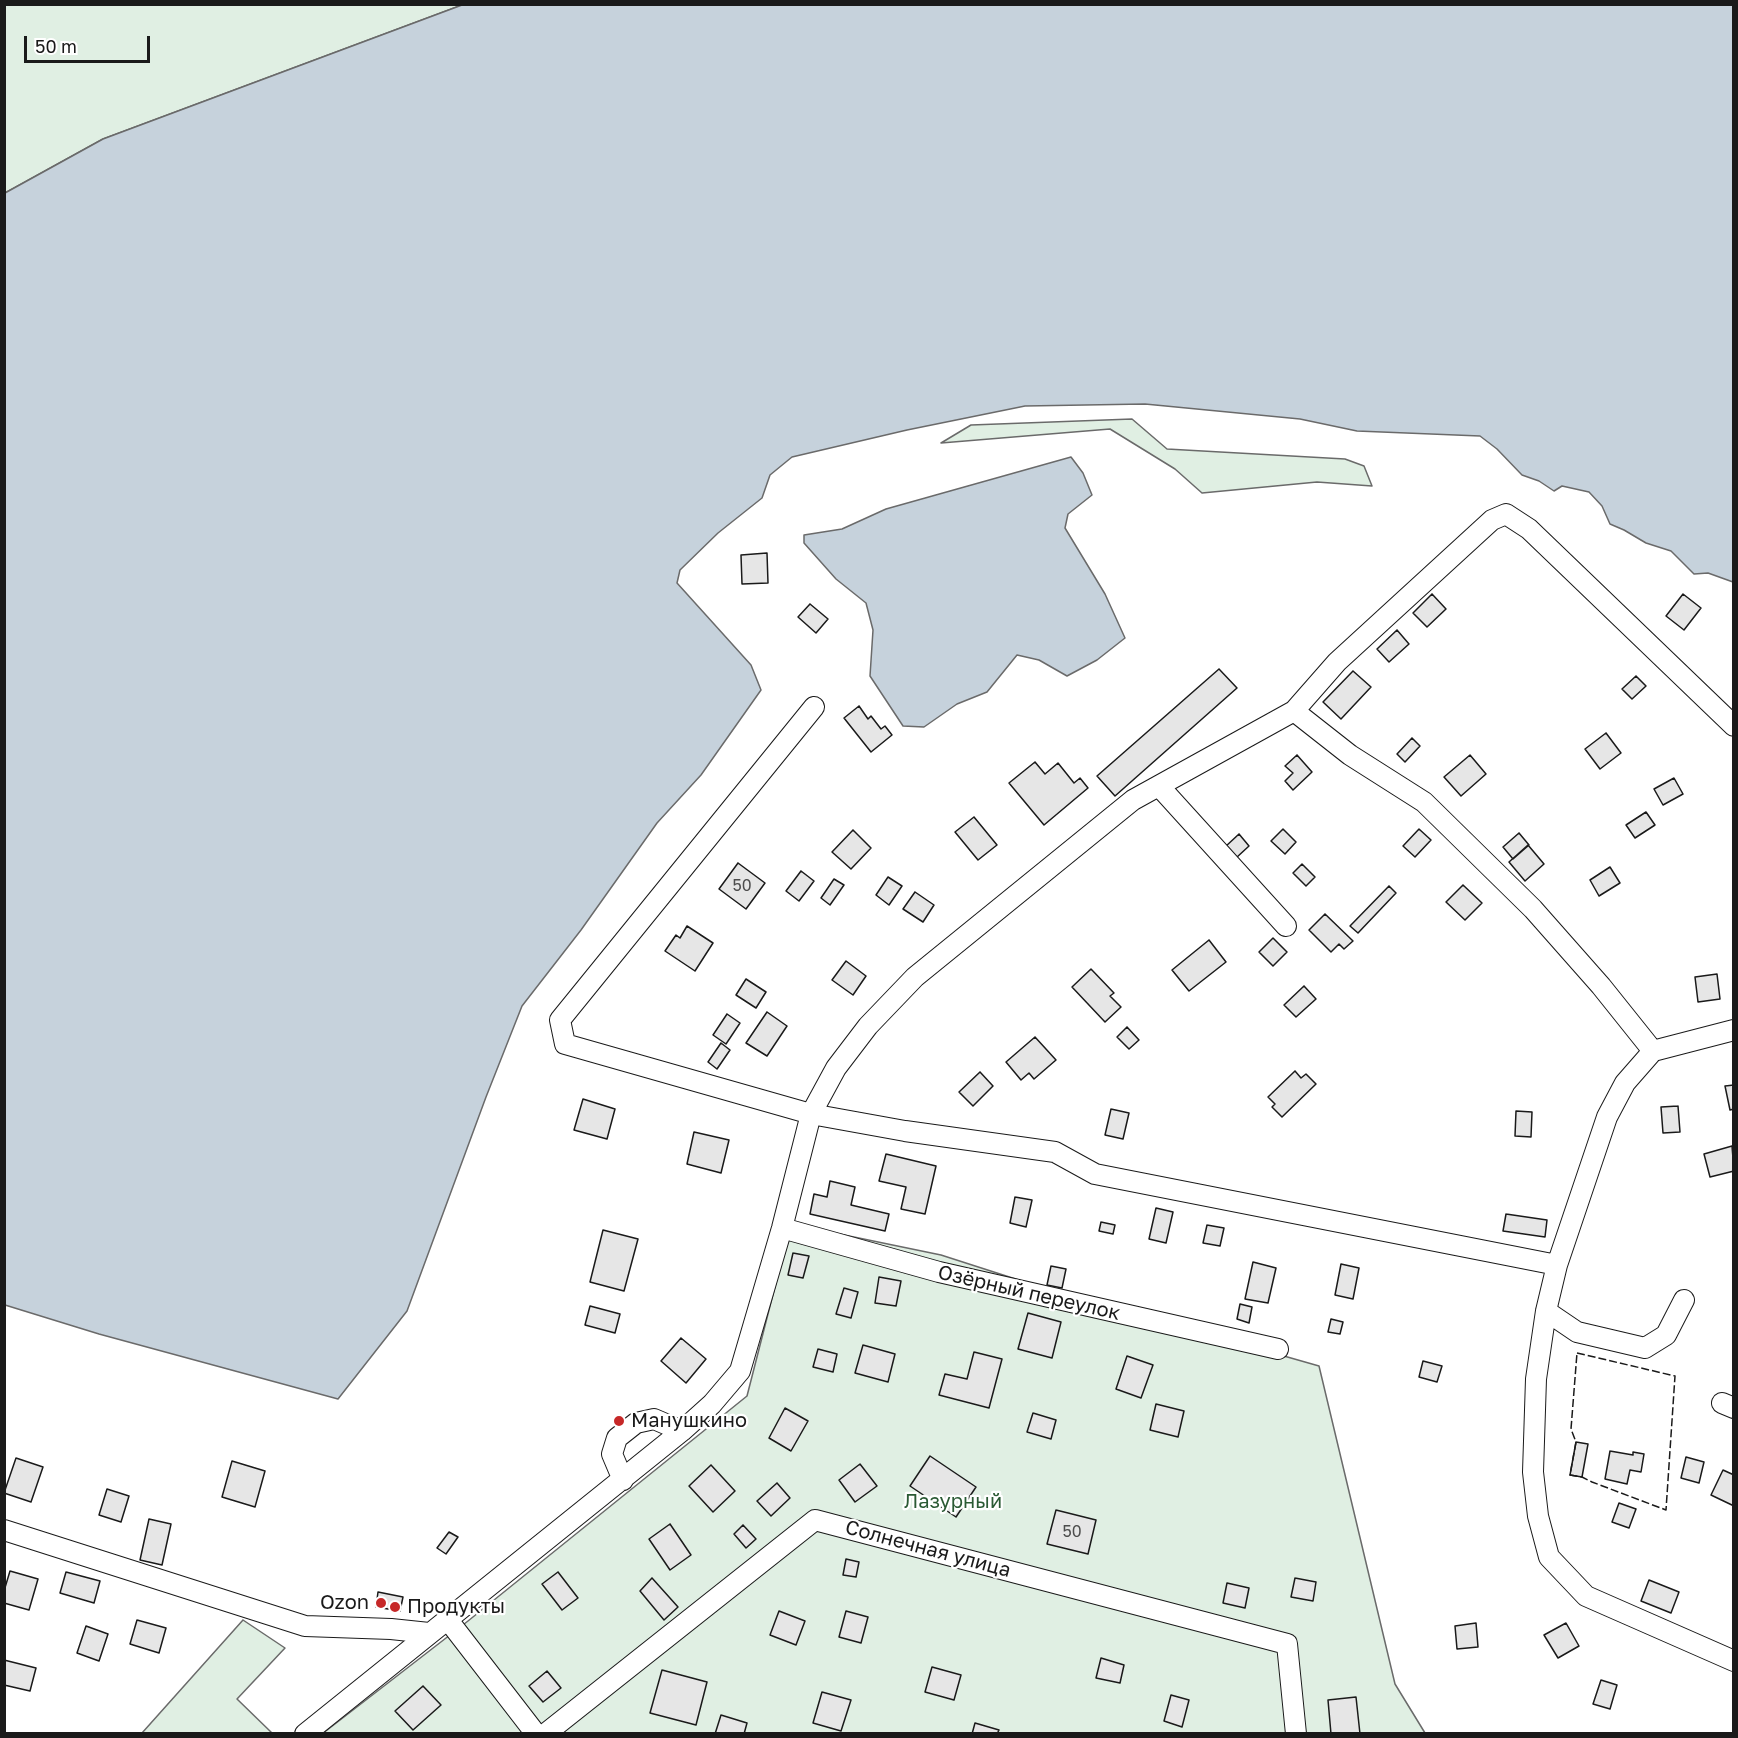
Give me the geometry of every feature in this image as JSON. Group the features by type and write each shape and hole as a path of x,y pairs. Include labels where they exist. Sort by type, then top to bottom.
{"street":[{"path":"305,1734 682,1431 712,1404 740,1371 782,1228 811,1114 836,1068 868,1026 915,977 1133,800 1294,711 1337,662 1492,520 1506,514 1529,529 1734,726"},
{"path":"814,707 560,1020 565,1044 811,1114 905,1131 1055,1152 1095,1174 1557,1265"},
{"path":"1294,711 1350,755 1424,802 1533,909 1601,986 1653,1050"},
{"path":"1159,786 1286,926"},
{"path":"1734,1030 1653,1050 1625,1083 1606,1117 1557,1265 1546,1311 1536,1380 1533,1472 1538,1516 1549,1557 1586,1596 1734,1661"},
{"name":"Озёрный переулок","path":"782,1228 939,1272 1278,1349"},
{"path":"1546,1311 1577,1332 1645,1348 1666,1335 1684,1300"},
{"path":"622,1480 612,1454 618,1438 636,1423 654,1419 682,1431"},
{"name":"Солнечная улица","path":"545,1734 815,1520 1287,1644 1296,1734"},
{"path":"4,1530 305,1626 391,1629 429,1633"},
{"path":"448,1620 536,1734"}],"green space":[{"path":"5,5 462,5 103,139 5,193"},
{"path":"1132,419 1167,449 1345,459 1364,466 1372,486 1317,482 1202,493 1175,469 1110,429 941,443 971,425"},
{"name":"Лазурный","path":"791,1224 941,1255 1028,1283 1319,1366 1395,1684 1425,1733 322,1734 468,1621 747,1396"},
{"path":"243,1620 285,1648 237,1699 272,1733 142,1733"}],"shaded area":[{"path":"462,5 1733,5 1733,582 1708,573 1694,574 1671,551 1646,543 1610,524 1602,506 1589,492 1562,486 1554,491 1539,481 1522,475 1497,449 1480,436 1357,431 1300,419 1145,404 1025,406 792,457 770,475 762,498 718,533 680,570 677,583 751,665 761,690 701,775 657,823 581,930 522,1006 407,1311 338,1399 99,1334 5,1305 5,193 103,139"},
{"path":"1071,457 1083,473 1092,495 1068,514 1065,528 1105,594 1125,638 1097,660 1067,676 1039,660 1017,655 987,692 957,704 924,727 903,726 870,676 873,630 866,603 836,579 804,543 804,535 842,529 886,509"}],"building":[{"path":"767,553 768,583 742,584 741,555"},
{"path":"1432,594 1446,609 1427,627 1413,613"},
{"path":"1683,594 1701,608 1684,630 1666,616"},
{"path":"810,604 828,619 816,633 798,617"},
{"path":"1397,630 1409,644 1389,662 1377,649"},
{"path":"1219,669 1237,688 1115,796 1097,776"},
{"path":"1353,671 1371,687 1341,719 1323,702"},
{"path":"1636,676 1646,686 1632,699 1622,689"},
{"path":"859,706 868,719 871,716 881,729 885,726 892,735 871,752 844,718"},
{"path":"1606,733 1621,753 1600,769 1585,749"},
{"path":"1412,738 1420,746 1405,762 1397,754"},
{"path":"1297,755 1312,772 1293,790 1285,781 1293,773 1285,766"},
{"path":"1470,755 1486,774 1461,796 1444,777"},
{"path":"1035,762 1045,774 1058,763 1074,783 1080,778 1088,788 1044,825 1009,783"},
{"path":"1674,778 1683,794 1663,805 1654,789"},
{"path":"1646,812 1655,825 1635,838 1626,825"},
{"path":"974,817 997,845 978,860 955,832"},
{"path":"1283,829 1296,842 1285,854 1271,841"},
{"path":"1419,829 1431,840 1415,857 1403,846"},
{"path":"853,830 871,848 851,869 832,852"},
{"path":"1519,833 1529,845 1513,859 1503,847"},
{"path":"1239,834 1249,846 1236,858 1225,847"},
{"path":"1528,845 1544,864 1525,881 1509,862"},
{"path":"738,863 765,883 746,909 719,889"},
{"path":"1302,864 1315,877 1306,886 1293,873"},
{"path":"1610,867 1620,883 1599,896 1590,880"},
{"path":"801,871 814,881 799,901 786,891"},
{"path":"888,877 902,886 889,905 876,895"},
{"path":"834,879 844,885 830,905 821,898"},
{"path":"1463,885 1482,903 1465,920 1446,902"},
{"path":"1389,886 1396,893 1358,933 1350,926"},
{"path":"915,892 934,905 923,922 903,909"},
{"path":"1325,914 1353,941 1344,949 1339,944 1331,952 1309,930"},
{"path":"687,926 713,943 695,971 665,951 676,935 680,938"},
{"path":"1273,938 1287,952 1273,966 1259,952"},
{"path":"1209,940 1226,962 1189,991 1172,970"},
{"path":"846,961 866,976 853,995 832,980"},
{"path":"1091,969 1114,993 1110,996 1121,1007 1105,1022 1072,987"},
{"path":"1717,974 1720,999 1698,1002 1695,977"},
{"path":"746,979 766,992 756,1008 736,995"},
{"path":"1304,986 1316,999 1296,1017 1284,1005"},
{"path":"767,1012 787,1026 767,1056 746,1043"},
{"path":"727,1014 740,1023 726,1044 713,1035"},
{"path":"1127,1027 1139,1040 1129,1049 1117,1037"},
{"path":"1035,1037 1056,1060 1034,1079 1029,1073 1021,1080 1006,1062"},
{"path":"721,1043 730,1050 717,1069 708,1062"},
{"path":"1295,1071 1301,1078 1306,1074 1316,1084 1282,1117 1272,1107 1275,1104 1268,1097"},
{"path":"980,1072 993,1086 973,1106 959,1092"},
{"path":"1734,1085 1734,1109 1730,1110 1725,1086"},
{"path":"583,1099 615,1109 607,1139 574,1130"},
{"path":"1678,1106 1680,1132 1663,1133 1661,1107"},
{"path":"1111,1109 1129,1113 1123,1139 1105,1135"},
{"path":"1516,1111 1532,1112 1531,1137 1515,1136"},
{"path":"694,1132 729,1140 721,1173 687,1164"},
{"path":"1732,1146 1734,1171 1710,1177 1704,1154"},
{"path":"886,1154 936,1166 925,1214 901,1209 906,1187 879,1181"},
{"path":"830,1181 855,1187 851,1205 889,1214 885,1231 810,1214 814,1194 827,1197"},
{"path":"1015,1197 1032,1200 1026,1227 1010,1223"},
{"path":"1156,1208 1173,1212 1166,1243 1149,1239"},
{"path":"1506,1214 1547,1220 1545,1237 1503,1231"},
{"path":"1101,1222 1115,1225 1113,1234 1099,1231"},
{"path":"1207,1225 1224,1228 1220,1246 1203,1243"},
{"path":"603,1230 638,1239 624,1291 590,1282"},
{"path":"793,1253 809,1256 803,1278 788,1275"},
{"path":"1253,1262 1276,1268 1268,1303 1245,1299"},
{"path":"1341,1264 1359,1268 1353,1299 1335,1295"},
{"path":"1051,1266 1066,1269 1062,1288 1047,1285"},
{"path":"879,1277 901,1281 896,1306 875,1303"},
{"path":"844,1288 858,1292 851,1318 836,1314"},
{"path":"1240,1304 1252,1307 1249,1323 1237,1319"},
{"path":"590,1306 620,1314 615,1333 585,1325"},
{"path":"1028,1313 1061,1322 1052,1358 1018,1349"},
{"path":"1331,1319 1343,1322 1340,1334 1328,1332"},
{"path":"681,1338 706,1359 686,1383 661,1361"},
{"path":"863,1345 895,1354 888,1382 855,1373"},
{"path":"818,1349 837,1354 833,1372 813,1367"},
{"path":"974,1352 1002,1359 989,1408 939,1395 945,1374 967,1379"},
{"path":"1127,1356 1153,1365 1141,1398 1116,1389"},
{"path":"1423,1361 1442,1366 1437,1382 1419,1377"},
{"path":"1156,1404 1184,1411 1178,1437 1150,1430"},
{"path":"785,1408 808,1421 791,1451 769,1438"},
{"path":"1033,1413 1056,1420 1051,1439 1027,1432"},
{"path":"1576,1442 1588,1444 1582,1477 1570,1475"},
{"path":"1610,1451 1633,1455 1633,1452 1644,1454 1641,1472 1630,1470 1627,1484 1605,1479"},
{"path":"930,1456 976,1487 956,1517 910,1486"},
{"path":"1686,1457 1704,1462 1699,1483 1681,1478"},
{"path":"16,1458 43,1467 31,1502 4,1493"},
{"path":"232,1461 265,1471 255,1507 222,1497"},
{"path":"860,1464 877,1486 855,1502 839,1480"},
{"path":"711,1465 735,1491 713,1512 689,1486"},
{"path":"1723,1470 1734,1475 1734,1506 1711,1495"},
{"path":"777,1483 790,1498 771,1516 757,1501"},
{"path":"107,1489 129,1496 121,1522 99,1515"},
{"path":"1619,1503 1636,1509 1629,1528 1612,1522"},
{"path":"1056,1510 1096,1520 1088,1554 1047,1544"},
{"path":"149,1519 171,1524 162,1565 140,1560"},
{"path":"670,1524 691,1555 670,1570 649,1539"},
{"path":"743,1525 756,1539 746,1548 734,1534"},
{"path":"449,1532 458,1537 446,1554 437,1548"},
{"path":"846,1559 859,1562 856,1577 843,1575"},
{"path":"10,1571 38,1579 29,1610 4,1603 4,1591"},
{"path":"66,1572 100,1581 94,1603 60,1593"},
{"path":"558,1572 578,1598 562,1610 542,1584"},
{"path":"652,1578 678,1607 664,1620 640,1591"},
{"path":"1295,1578 1316,1582 1313,1601 1291,1597"},
{"path":"1649,1580 1679,1592 1671,1613 1641,1601"},
{"path":"1227,1583 1249,1588 1245,1608 1223,1603"},
{"path":"378,1592 403,1597 400,1611 376,1607"},
{"path":"779,1611 805,1621 796,1645 770,1635"},
{"path":"846,1611 868,1617 861,1643 839,1637"},
{"path":"137,1620 166,1628 159,1653 130,1644"},
{"path":"1476,1623 1478,1647 1457,1649 1455,1626"},
{"path":"1566,1623 1579,1646 1558,1658 1544,1635"},
{"path":"86,1626 108,1634 99,1661 77,1653"},
{"path":"1101,1658 1124,1665 1120,1683 1096,1678"},
{"path":"4,1660 36,1668 30,1691 4,1685"},
{"path":"932,1667 961,1675 954,1700 925,1692"},
{"path":"662,1670 707,1682 696,1725 650,1713"},
{"path":"547,1671 561,1688 543,1702 529,1686"},
{"path":"1601,1680 1617,1685 1610,1709 1593,1704"},
{"path":"423,1686 441,1705 413,1730 395,1711"},
{"path":"822,1692 851,1700 841,1731 813,1723"},
{"path":"1171,1695 1189,1700 1182,1727 1164,1721"},
{"path":"1356,1697 1360,1734 1331,1734 1328,1700"},
{"path":"721,1715 747,1723 744,1734 715,1734"},
{"path":"975,1723 999,1730 997,1734 972,1734"}],"fence":[{"path":"1577,1353 1675,1376 1666,1510 1582,1477 1570,1475 1576,1442 1571,1429 1577,1353"}],"place":[{"name":"Манушкино","path":"619,1421"},
{"name":"Ozon","path":"381,1603"},
{"name":"Продукты","path":"395,1607"}]}
